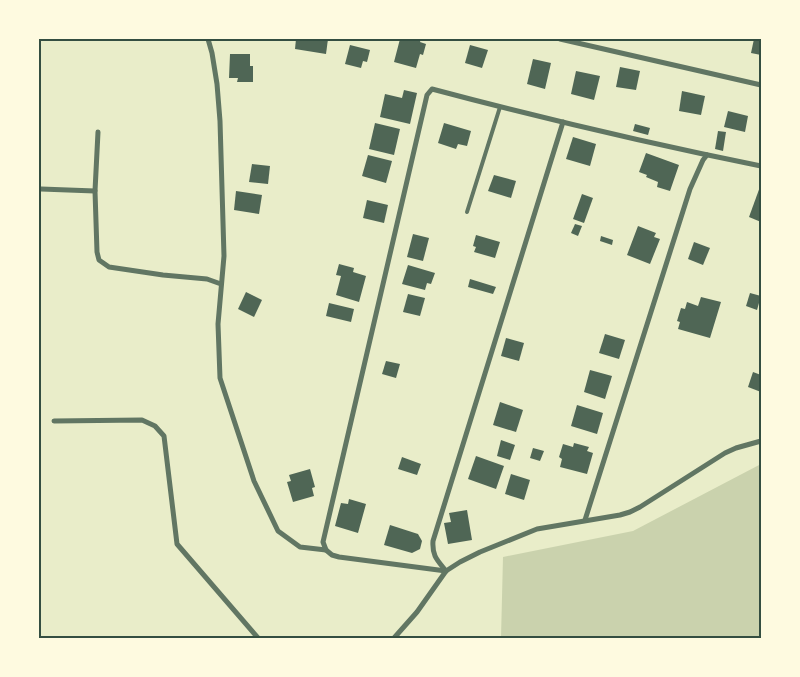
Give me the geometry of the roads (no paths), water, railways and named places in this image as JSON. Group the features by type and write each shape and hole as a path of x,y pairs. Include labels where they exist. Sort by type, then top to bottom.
{"street":[{"path":"208,39 217,84 220,121 224,256 218,324 220,378 254,480 278,531 300,547 326,550"},
{"path":"560,39 761,85"},
{"path":"446,571 339,557 332,555 326,550 323,542 427,95 432,89 563,122 761,166"},
{"path":"446,571 434,556 432,549 433,541 563,122"},
{"path":"98,132 95,191 97,252 99,260 109,267 208,279 221,284"},
{"path":"585,520 690,189 707,155"},
{"path":"41,188 95,191"},
{"path":"54,421 142,420 155,426 164,436 177,544 258,638"},
{"path":"393,638 418,612 446,571 480,552 537,529 630,512 725,453 761,441"}],"lane":[{"path":"467,212 500,107"}]}
